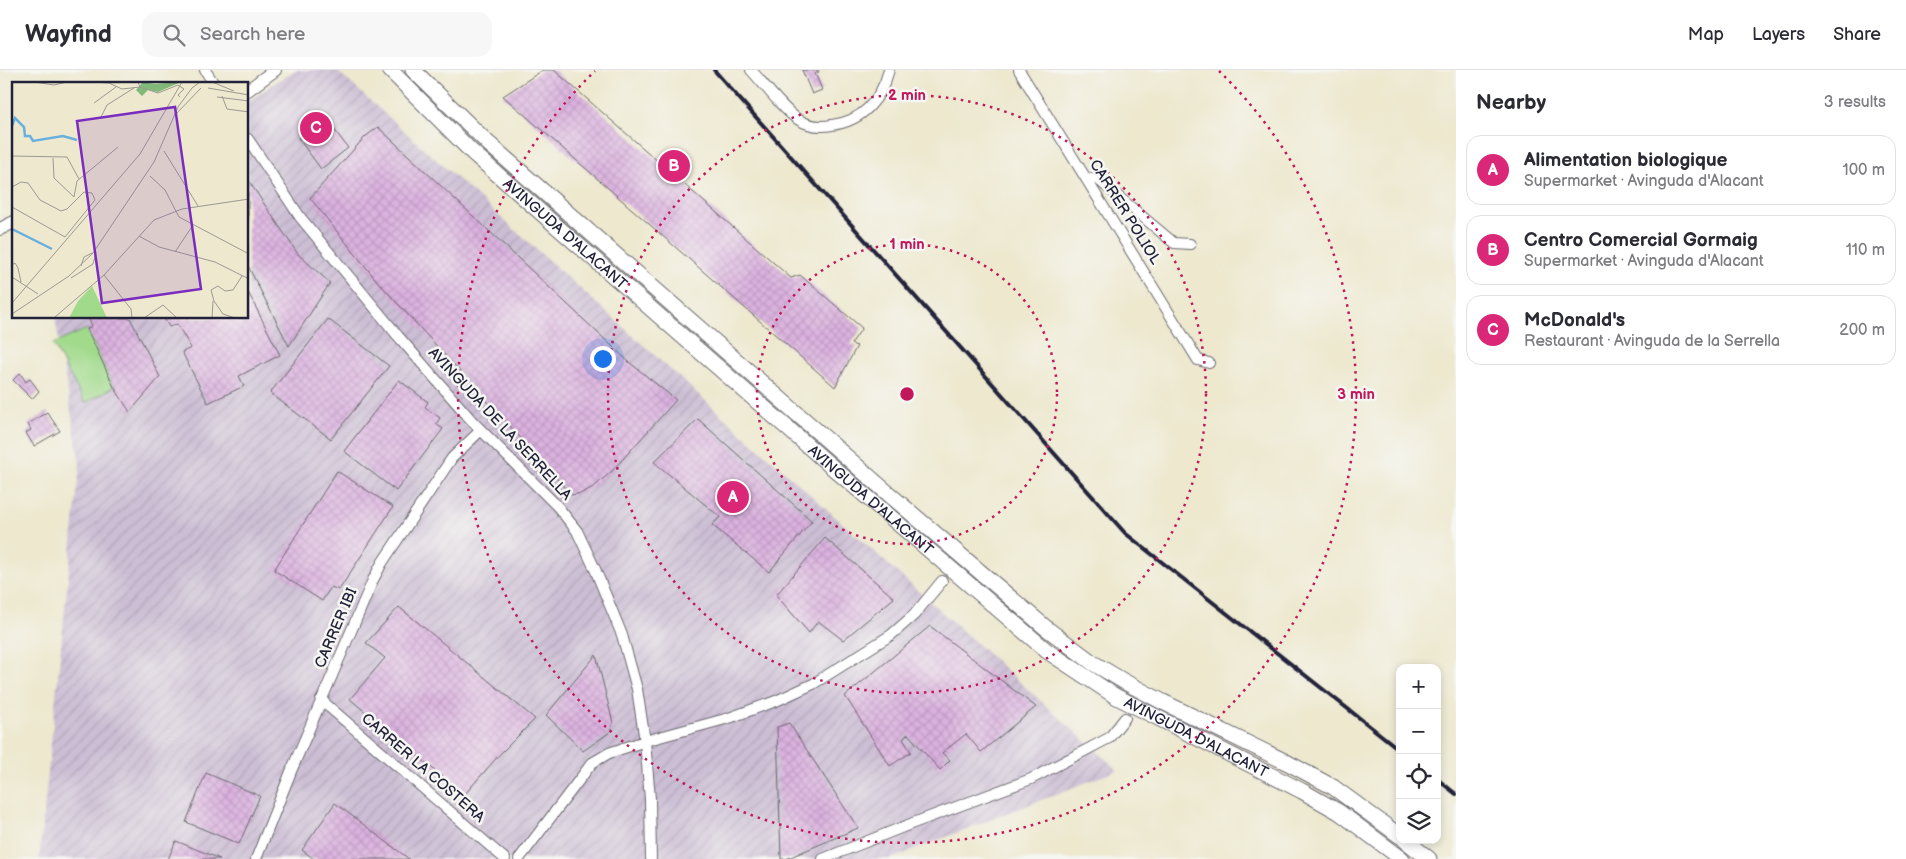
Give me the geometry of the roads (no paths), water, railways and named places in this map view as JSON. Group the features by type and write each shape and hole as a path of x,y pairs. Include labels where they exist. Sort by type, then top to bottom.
{"main road":[{"path":"380,70 394,74"},
{"name":"AVINGUDA D'ALACANT","path":"414,70 489,144 890,495 1046,628 1093,662 1125,682 1333,787 1396,833"},
{"path":"427,70 435,79 452,109"},
{"name":"AVINGUDA D'ALACANT","path":"394,74 472,152 546,218 1047,651 1115,696 1302,791 1339,812 1402,859"},
{"path":"1410,844 1426,857"}],"street":[{"path":"205,70 213,82"},
{"path":"249,89 275,70"},
{"path":"751,70 792,114 806,124 816,126 828,126 847,122 863,113 880,94 889,70"},
{"name":"CARRER POLIOL","path":"1019,70 1198,360 1209,363"},
{"name":"AVINGUDA DE LA SERRELLA","path":"249,140 300,217 398,336 481,430 558,507 577,531 622,635 637,689 645,741 650,799 651,859"},
{"path":"1088,182 1095,177 1174,242 1190,244"},
{"path":"0,229 12,223"},
{"name":"CARRER IBI","path":"256,859 321,700 373,580 452,458 481,430"},
{"path":"520,859 592,763 609,753 645,741 730,718 776,701 813,684 891,635 914,615 942,581"},
{"name":"CARRER LA COSTERA","path":"321,700 505,859"},
{"path":"823,859 1031,779 1108,738 1125,718"}],"railway":[{"path":"714,70 1125,533 1396,747"},
{"path":"1441,782 1456,794"}],"place":[{"name":"McDonald's","path":"316,128"},
{"name":"Centro Comercial Gormaig","path":"674,166"},
{"name":"Alimentation biologique","path":"733,497"}]}
